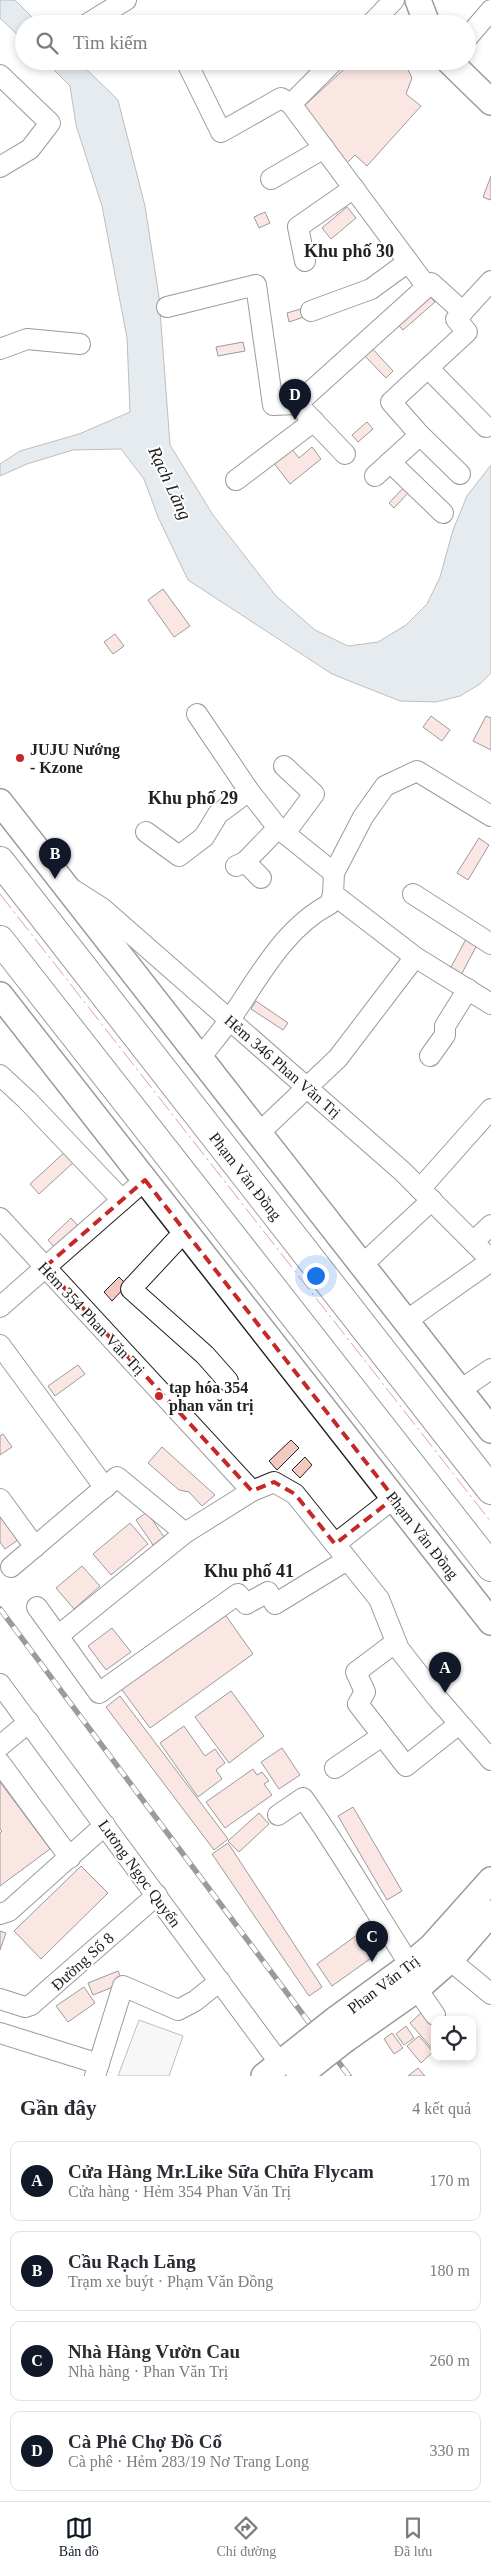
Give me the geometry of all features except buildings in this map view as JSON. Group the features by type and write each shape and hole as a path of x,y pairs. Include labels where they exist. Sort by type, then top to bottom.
{"highway":[{"name":"Phạm Văn Đồng","path":"0,862 491,1490"},
{"path":"0,940 491,1567"}],"main road":[{"path":"418,0 424,15"},
{"path":"458,70 491,102"},
{"path":"0,802 491,1430"},
{"path":"1,998 31,980"},
{"name":"Phạm Văn Đồng","path":"1,998 491,1622"},
{"path":"426,1540 452,1518"},
{"name":"Phan Văn Trị","path":"341,2029 417,1989 491,1880"},
{"name":"Phan Văn Trị","path":"281,2071 313,2051 341,2029 410,1965 441,1952 491,1913"}],"street":[{"path":"102,15 126,0"},
{"path":"380,15 394,0"},
{"path":"476,28 491,10"},
{"path":"190,70 221,132 281,98 291,104 427,287"},
{"path":"291,104 325,70"},
{"path":"0,74 50,123 30,149 0,167"},
{"path":"271,178 324,148"},
{"path":"305,261 298,227 354,188"},
{"path":"311,311 370,289 408,262"},
{"path":"460,474 420,436 391,402 467,332 456,319 491,281"},
{"path":"167,307 256,285 273,405 297,404 431,283 463,312"},
{"path":"0,349 27,339 80,344"},
{"path":"428,368 486,427"},
{"path":"297,404 345,454"},
{"path":"236,480 314,421"},
{"path":"375,476 420,436"},
{"path":"390,462 443,513"},
{"path":"197,714 249,792 282,831 334,873"},
{"path":"261,878 240,864 282,831 314,794 284,766"},
{"path":"200,1058 230,1020 270,957 314,912 330,904 333,894 334,873 363,817 385,786 417,771 491,816"},
{"path":"146,832 179,856 204,838 218,814 249,792"},
{"name":"Hẻm 346 Phan Văn Trị","path":"64,884 102,908 308,1088 426,1195 491,1260"},
{"path":"333,894 415,957 491,1004"},
{"path":"413,894 491,944"},
{"path":"259,1133 338,1058 415,957"},
{"path":"430,1056 445,1035 445,1026 468,989"},
{"path":"0,1075 28,1100 122,1200"},
{"path":"362,1265 426,1195 491,1109"},
{"path":"0,1307 145,1180"},
{"name":"Hẻm 354 Phan Văn Trị","path":"0,1218 252,1491"},
{"path":"473,1242 491,1225"},
{"path":"185,1231 131,1289 205,1355 228,1381"},
{"path":"406,1321 491,1260"},
{"path":"0,1345 105,1488"},
{"path":"460,1390 491,1369"},
{"path":"10,1568 117,1477 185,1533"},
{"path":"59,1636 185,1533 252,1491 274,1482 295,1494 379,1599 396,1642 404,1656 491,1760"},
{"path":"37,1608 99,1693 238,1594 246,1604 268,1592 275,1604 341,1552 394,1498"},
{"path":"0,1499 35,1547"},
{"path":"396,1642 356,1672 366,1692 358,1704 382,1736 406,1766 459,1724"},
{"name":"Lương Ngọc Quyến","path":"0,1684 220,1982 281,2071"},
{"path":"0,1746 29,1722"},
{"path":"335,1768 382,1736"},
{"path":"0,1763 70,1858"},
{"path":"278,1815 303,1798 355,1874 375,1912 410,1965"},
{"path":"0,1914 9,1910 70,1858 105,1825"},
{"name":"Đường Số 8","path":"0,1999 25,2007 31,2005 157,1896"},
{"path":"441,1952 491,1994"},
{"path":"0,2033 97,2070 122,1986 178,2010 195,2001 220,1982"},
{"path":"417,1989 435,2015"}],"highlighted area":[{"path":"145,1180 394,1498 335,1544 295,1494 274,1482 252,1491 45,1267"}],"shaded area":[{"path":"139,2020 183,2036 169,2076 118,2076"}],"water":[{"path":"0,0 15,0 30,15 15,15 15,32 0,18"},
{"name":"Rạch Lăng","path":"54,70 87,70 118,100 145,206 159,297 170,445 213,515 276,596 315,630 348,646 378,642 406,625 427,604 440,577 453,530 467,496 491,465 491,673 480,684 460,696 436,702 400,701 332,674 188,580 158,517 144,479 121,449 73,450 27,464 0,476 0,464 20,451 79,434 130,412 127,338 102,206 76,125 70,86"}],"railway":[{"path":"0,1609 349,2076"}],"power":[{"path":"0,894 491,1522"}],"place":[{"name":"Cà Phê Chợ Đồ Cổ","path":"295,420"},
{"name":"JUJU Nướng - Kzone","path":"20,758"},
{"name":"Cầu Rạch Lăng","path":"55,879"},
{"name":"tạp hóa 354 phan văn trị","path":"159,1396"},
{"name":"Cửa Hàng Mr.Like Sữa Chữa Flycam","path":"445,1693"},
{"name":"Nhà Hàng Vườn Cau","path":"372,1962"}],"district":[{"name":"Khu phố 30","path":"349,251"},
{"name":"Khu phố 29","path":"193,798"},
{"name":"Khu phố 41","path":"249,1571"}]}
